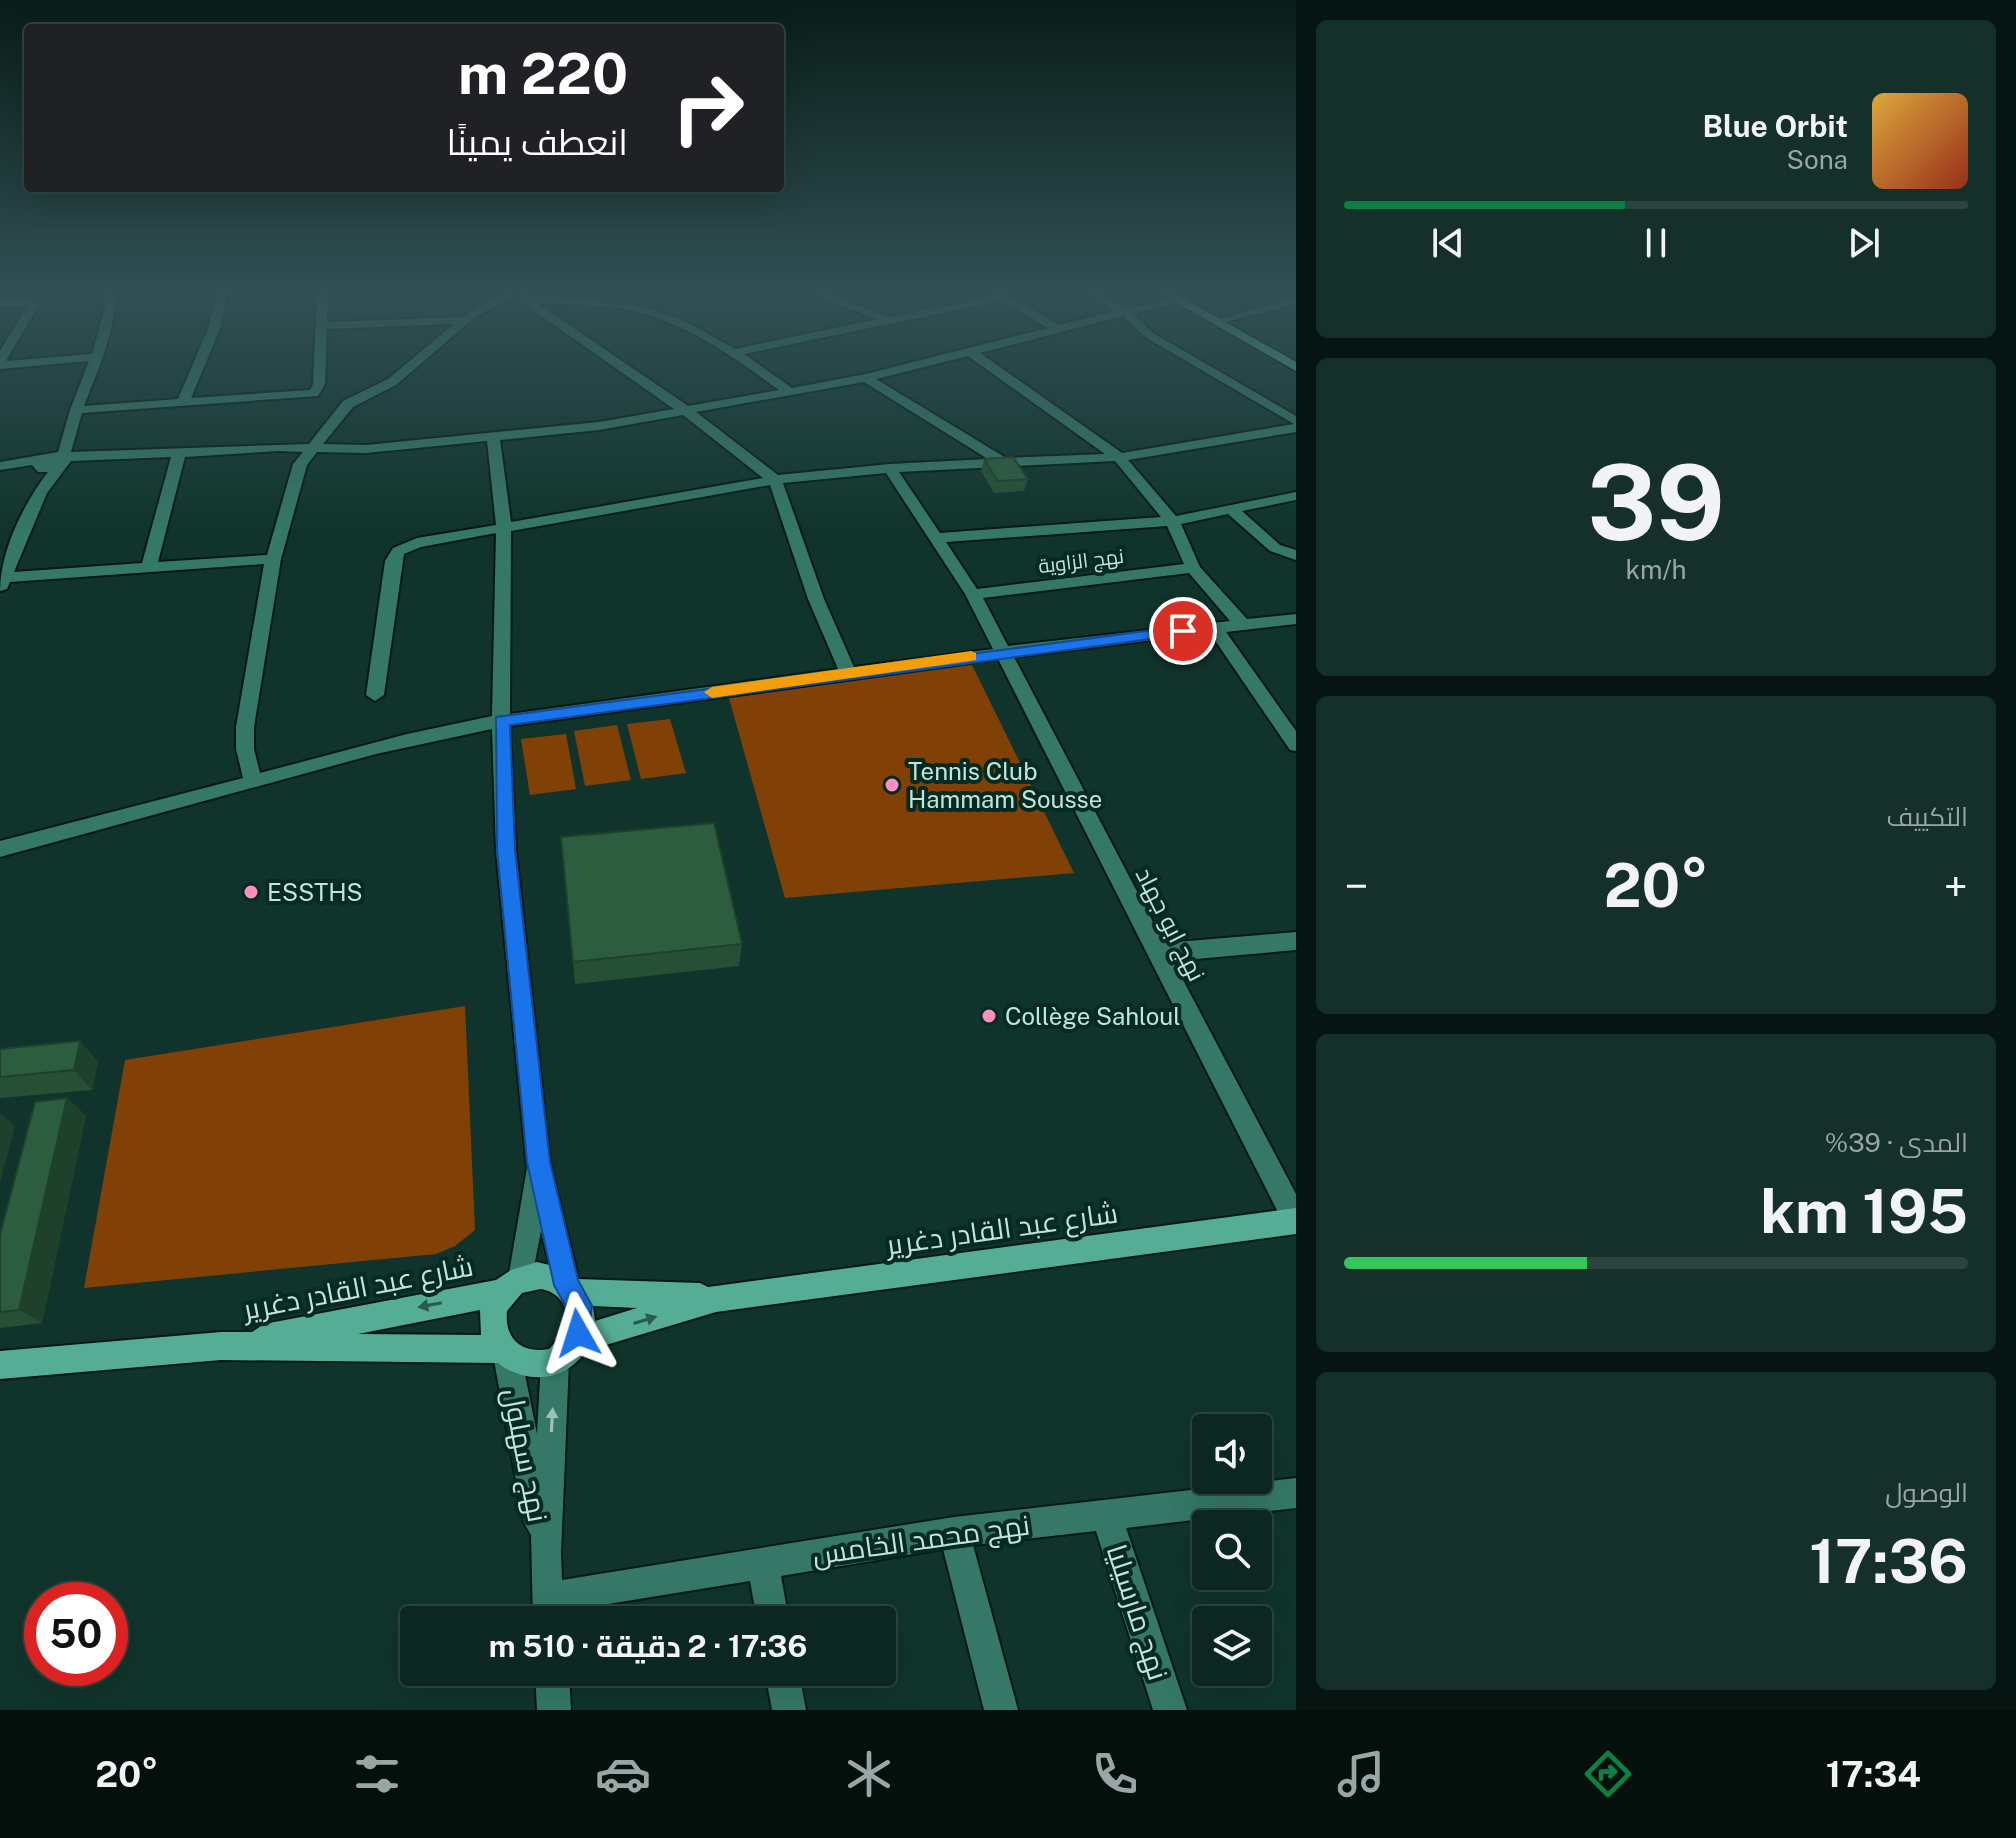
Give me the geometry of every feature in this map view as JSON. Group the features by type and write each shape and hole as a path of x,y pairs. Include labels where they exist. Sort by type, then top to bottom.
{"main road":[{"name":"شارع عبد القادر دغرير","path":"570,1288 716,1298 1296,1221"},
{"path":"545,1275 570,1288 581,1315 565,1351 530,1366 504,1352 495,1332 495,1315 514,1285 545,1275"},
{"name":"شارع عبد القادر دغرير","path":"221,1346 514,1285"},
{"name":"شارع عبد القادر دغرير","path":"565,1351 716,1298"},
{"name":"شارع عبد القادر دغرير","path":"0,1365 221,1346 504,1352"}],"street":[{"path":"90,372 66,438 63,460 40,492 2,582 149,567 273,559"},
{"path":"183,402 196,372"},
{"path":"253,782 245,749 245,727 273,559 300,464 310,449 328,395 326,372"},
{"path":"76,410 328,395 392,382 404,372"},
{"path":"629,372 775,480 810,584 848,674"},
{"path":"763,372 790,392"},
{"path":"2,465 279,447 366,449 493,439 686,411 891,372"},
{"path":"999,372 1119,457 1172,521 1193,568 1241,623"},
{"path":"1212,372 1296,421"},
{"path":"866,378 1004,463"},
{"path":"375,695 393,561 398,551 417,543 775,480 890,468 1119,457 1296,428"},
{"path":"40,492 41,463 66,438"},
{"path":"493,439 504,526 501,721 506,850 538,1162 570,1288"},
{"path":"149,567 179,453"},
{"name":"نهج ابو جهاد","path":"890,468 973,594 1000,652 1296,1221"},
{"path":"935,538 1172,521 1296,496"},
{"path":"1231,509 1275,548 1296,555"},
{"name":"نهج الزاوية","path":"973,594 1193,568"},
{"path":"0,849 407,738 501,721 1000,652 1296,619"},
{"path":"1214,627 1296,745"},
{"path":"1272,711 1296,709"},
{"path":"1157,953 1296,941"},
{"path":"514,1285 538,1162"},
{"name":"نهج سهلول","path":"545,1554 565,1351"},
{"name":"نهج سهلول","path":"504,1352 545,1554 548,1606"},
{"name":"نهج محمد الخامس","path":"562,1606 763,1562 954,1532 1296,1493"},
{"name":"نهج مارسيليا","path":"1106,1514 1170,1710"},
{"path":"954,1532 1001,1710"},
{"path":"763,1562 771,1606"},
{"path":"553,1686 554,1710"},
{"path":"785,1686 789,1710"}],"shaded area":[{"name":"Tennis Club Hammam Sousse","path":"972,665 1074,873 785,898 729,698"},
{"path":"670,719 686,773 641,779 627,724"},
{"path":"617,725 631,780 585,786 574,731"},
{"path":"566,734 576,789 530,795 521,739"},
{"path":"465,1006 475,1230 455,1246 436,1254 84,1288 125,1060"}],"building":[{"path":"1013,457 1028,479 998,481 984,459"},
{"path":"714,823 742,944 573,962 561,837"},
{"path":"80,1041 74,1070 0,1077 0,1049"},
{"path":"67,1098 19,1310 0,1312 0,1235 35,1102"}],"slow traffic":[{"path":"712,692 971,656"}],"place":[{"name":"Tennis Club Hammam Sousse","path":"892,785"},
{"name":"ESSTHS","path":"251,892"},
{"name":"Collège Sahloul","path":"989,1016"}],"route":[{"path":"578,1333 580,1306 567,1285 538,1162 506,850 501,721 1000,652 1183,631"}]}
